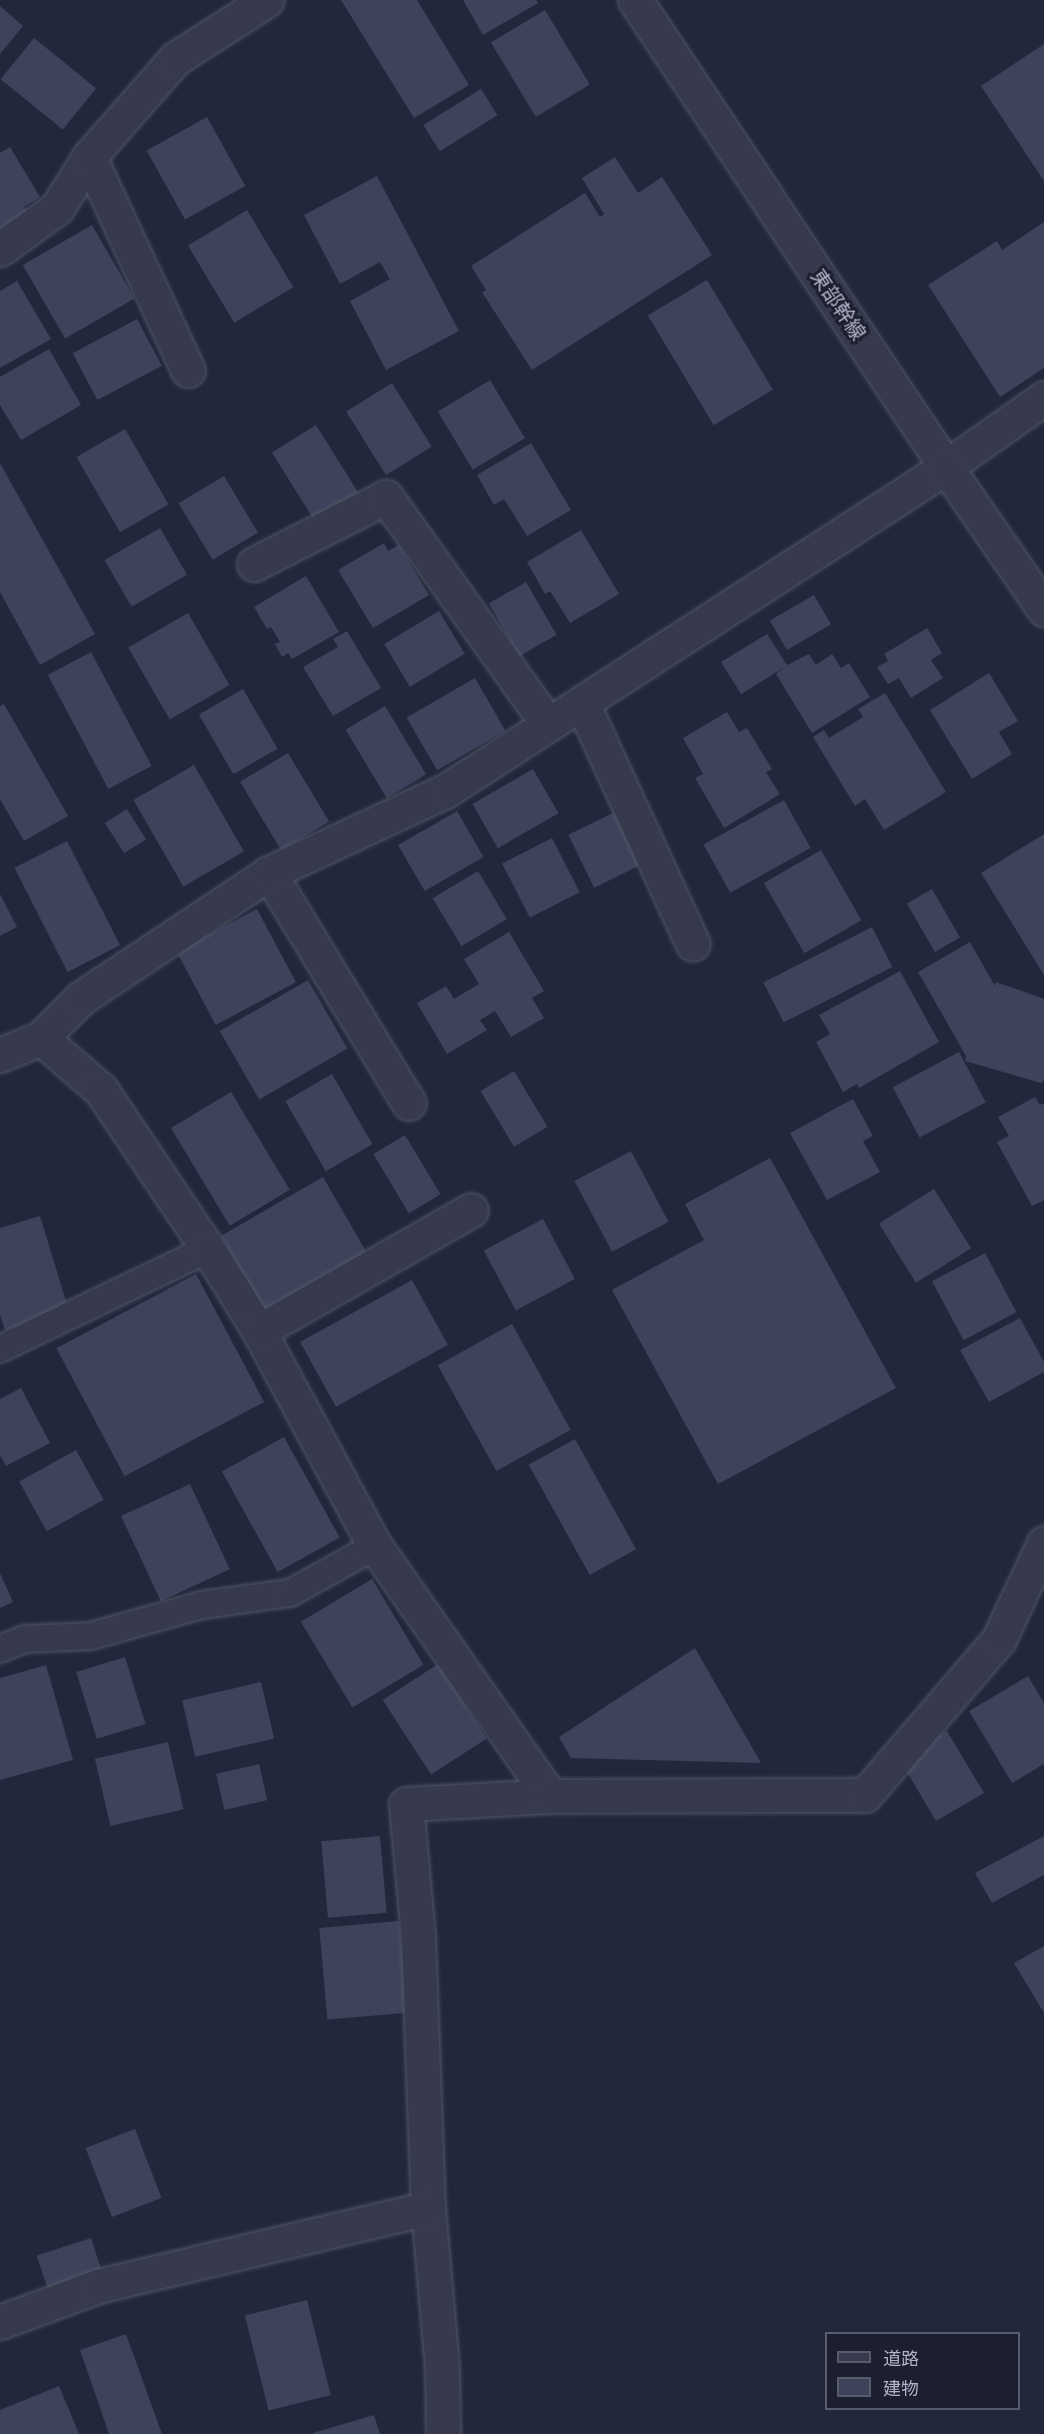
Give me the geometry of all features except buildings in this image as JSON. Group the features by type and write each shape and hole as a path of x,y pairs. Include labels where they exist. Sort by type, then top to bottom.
{"street":[{"path":"0,249 57,208 89,157 175,59 267,0"},
{"name":"東部幹線","path":"635,0 946,467 1044,609"},
{"path":"89,157 188,370"},
{"path":"3,1048 41,1038 81,998 269,873 447,790 946,467 1044,398"},
{"path":"254,564 386,497 548,724"},
{"path":"582,703 693,944"},
{"path":"269,873 409,1103"},
{"path":"41,1038 101,1090 208,1249 259,1331 375,1546 550,1796"},
{"path":"259,1331 471,1210"},
{"path":"443,2434 442,2369 428,2208 418,1937 406,1804 550,1796 865,1795 999,1639 1044,1544"},
{"path":"0,2322 98,2286 428,2208"}],"lane":[{"path":"0,1349 208,1249"},
{"path":"0,1649 25,1639 91,1636 202,1605 290,1593 375,1546"}]}
